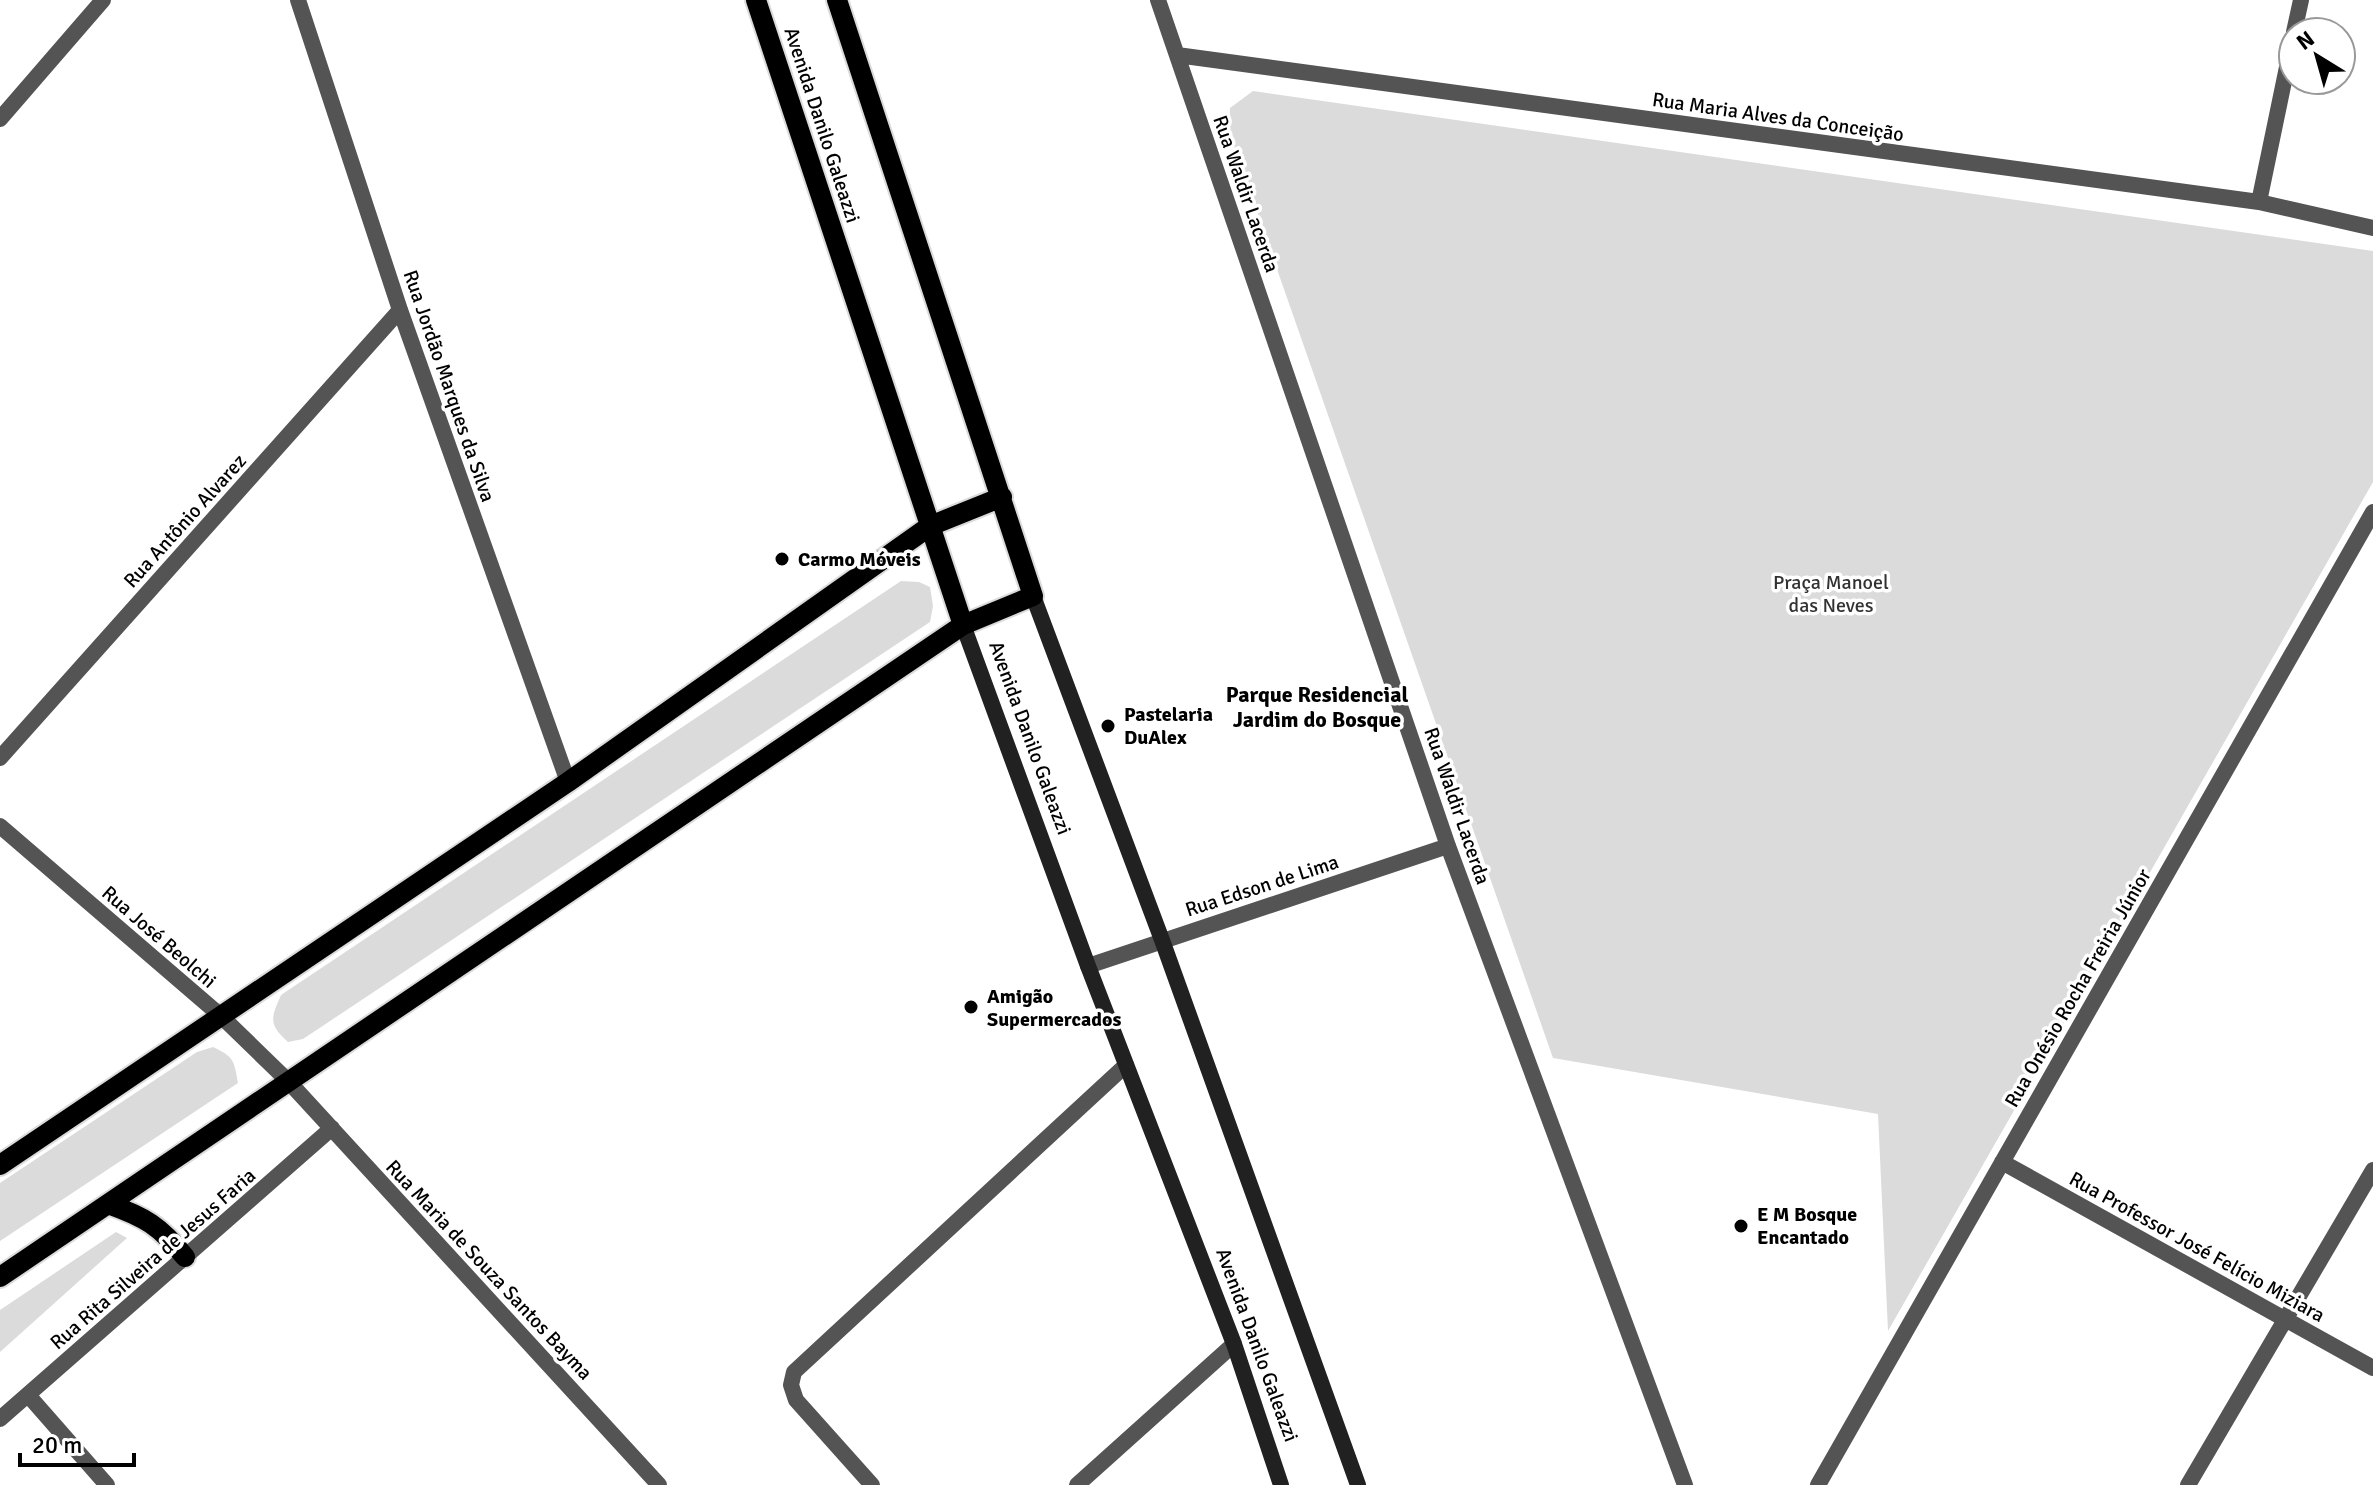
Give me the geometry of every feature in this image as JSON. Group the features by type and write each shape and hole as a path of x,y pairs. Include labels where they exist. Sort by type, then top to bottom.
{"main road":[{"name":"Avenida Danilo Galeazzi","path":"756,0 963,625 1088,966 1234,1344 1281,1485"},
{"path":"837,0 1033,596 1162,940 1358,1485"},
{"path":"0,1165 568,782 930,526 1002,497"},
{"path":"0,1277 963,625 1033,596"},
{"path":"108,1204 139,1215 168,1236 185,1257"}],"street":[{"path":"0,119 103,0"},
{"name":"Rua Jordão Marques da Silva","path":"298,0 400,310 568,782"},
{"name":"Rua Waldir Lacerda","path":"1158,0 1448,846 1685,1485"},
{"name":"Rua Maria Alves da Conceição","path":"1177,55 2259,202 2373,228"},
{"path":"2259,202 2281,96"},
{"name":"Rua Antônio Alvarez","path":"0,758 400,310"},
{"name":"Rua Onésio Rocha Freiria Júnior","path":"1818,1485 2373,512"},
{"name":"Rua José Beolchi","path":"0,826 221,1016 289,1082"},
{"name":"Rua Edson de Lima","path":"1088,966 1448,846"},
{"path":"872,1485 796,1400 791,1385 794,1372 1126,1065"},
{"name":"Rua Maria de Souza Santos Bayma","path":"289,1082 659,1485"},
{"name":"Rua Rita Silveira de Jesus Faria","path":"0,1419 332,1128"},
{"name":"Rua Professor José Felício Miziara","path":"2002,1162 2373,1368"},
{"path":"2188,1485 2373,1170"},
{"path":"1077,1485 1234,1344"},
{"path":"28,1395 107,1485"}],"green space":[{"name":"Praça Manoel das Neves","path":"1253,91 2373,251 2373,482 1888,1331 1878,1114 1553,1058 1229,132 1230,108"},
{"path":"901,581 919,582 930,587 933,606 930,622 303,1039 288,1042 277,1030 273,1020 281,995"},
{"path":"213,1047 232,1060 238,1083 0,1241 0,1183 197,1052"},
{"path":"116,1232 127,1238 0,1352 0,1310"}],"place":[{"name":"Carmo Móveis","path":"782,559"},
{"name":"Pastelaria DuAlex","path":"1108,726"},
{"name":"Amigão Supermercados","path":"971,1007"},
{"name":"E M Bosque Encantado","path":"1741,1226"}],"district":[{"name":"Parque Residencial Jardim do Bosque","path":"1317,706"}]}
